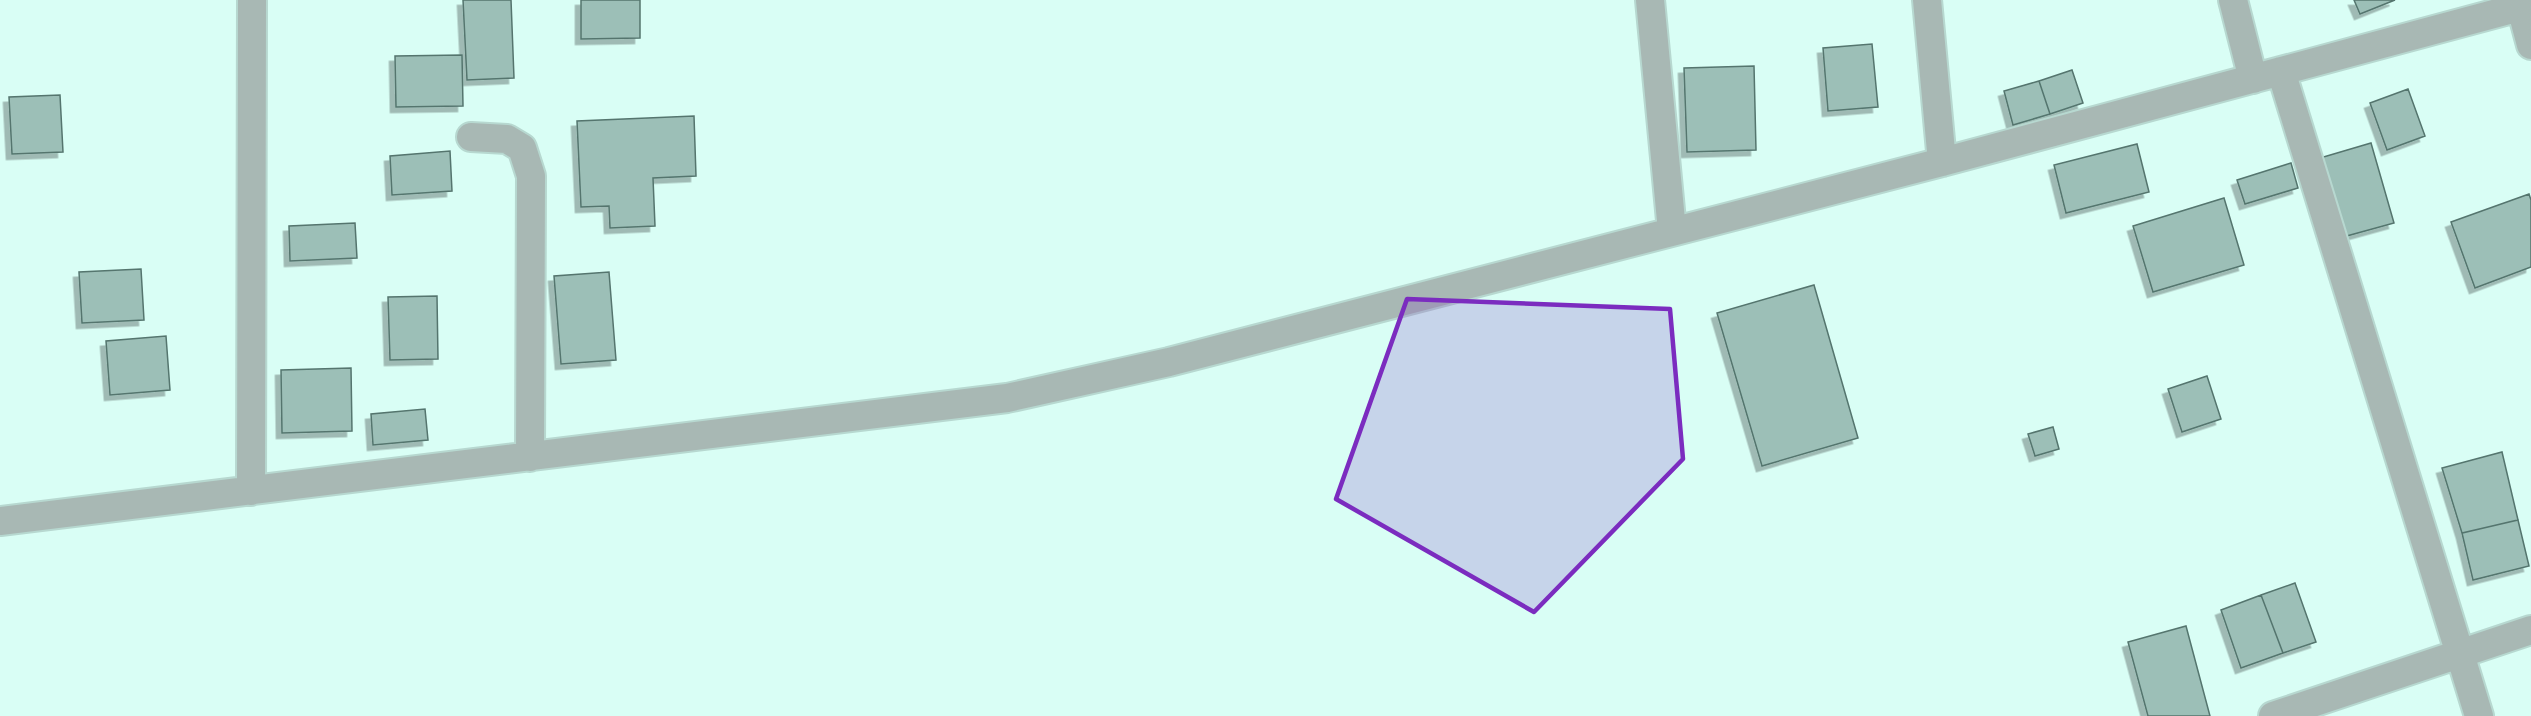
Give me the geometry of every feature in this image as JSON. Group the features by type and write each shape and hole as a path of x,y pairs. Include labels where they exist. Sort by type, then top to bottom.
{"street":[{"path":"251,491 252,0"},
{"path":"1650,0 1672,231"},
{"path":"1927,0 1942,162"},
{"path":"2233,0 2253,79"},
{"path":"0,521 1007,398 1169,362 1942,162 2253,79 2523,3 2531,45"},
{"path":"2281,71 2479,716"},
{"path":"471,137 507,139 522,148 531,176 530,457"},
{"path":"2273,716 2531,630"}],"highlighted area":[{"path":"1407,299 1670,309 1683,459 1534,612 1336,499"}],"building":[{"path":"463,0 511,0 514,78 467,80"},
{"path":"581,0 640,0 640,38 581,39"},
{"path":"2354,0 2395,0 2360,14"},
{"path":"1872,44 1878,107 1828,111 1823,48"},
{"path":"462,55 463,106 396,107 395,56"},
{"path":"1754,66 1756,150 1687,152 1684,68"},
{"path":"2072,70 2083,103 2050,114 2039,81"},
{"path":"2039,81 2050,114 2013,125 2004,91"},
{"path":"2408,89 2425,136 2387,150 2370,103"},
{"path":"60,95 63,152 12,154 9,97"},
{"path":"694,116 696,176 653,178 655,226 610,228 609,206 581,207 577,121"},
{"path":"2371,143 2394,223 2343,237 2320,158"},
{"path":"2137,144 2149,192 2066,213 2054,165"},
{"path":"450,151 452,191 392,195 390,156"},
{"path":"2291,163 2298,188 2245,204 2237,180"},
{"path":"2529,194 2531,200 2531,267 2475,288 2451,222"},
{"path":"2224,198 2244,265 2153,292 2133,226"},
{"path":"355,223 357,258 290,261 289,226"},
{"path":"141,269 144,320 82,323 79,272"},
{"path":"609,272 616,360 561,364 554,276"},
{"path":"1814,285 1858,438 1762,466 1717,313"},
{"path":"437,296 438,359 390,360 388,297"},
{"path":"166,336 170,390 110,395 106,341"},
{"path":"351,368 352,431 282,433 281,370"},
{"path":"2207,376 2221,419 2182,432 2168,389"},
{"path":"425,409 428,440 373,445 371,414"},
{"path":"2053,427 2059,449 2035,456 2028,434"},
{"path":"2502,452 2518,520 2462,533 2442,468"},
{"path":"2518,520 2529,566 2473,580 2462,533"},
{"path":"2295,583 2316,642 2283,653 2261,595"},
{"path":"2261,595 2283,653 2241,668 2221,610"},
{"path":"2186,626 2210,716 2148,716 2128,642"}]}
